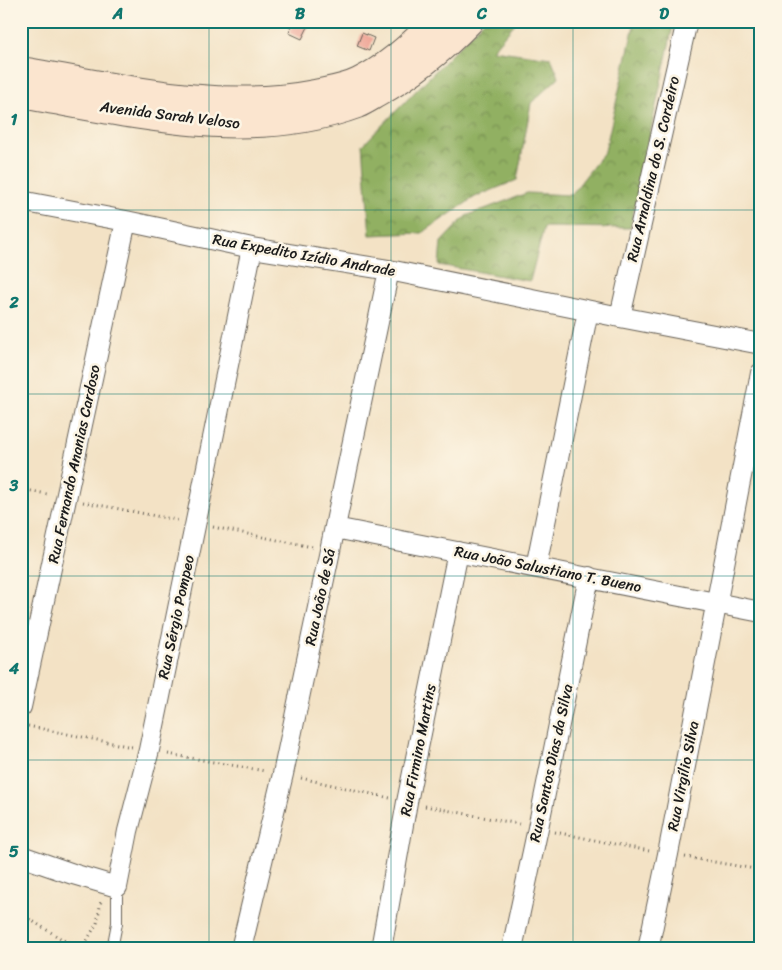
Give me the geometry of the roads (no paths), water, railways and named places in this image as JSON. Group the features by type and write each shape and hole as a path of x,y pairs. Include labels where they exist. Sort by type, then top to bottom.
{"main road":[{"name":"Avenida Sarah Veloso","path":"21,71 150,93 222,101 296,98 358,83 413,46 436,21"},
{"name":"Avenida Sarah Veloso","path":"21,94 147,115 201,121 251,124 293,120 322,115 359,103 400,79 450,41 469,21"}],"street":[{"name":"Rua Arnaldina do S. Cordeiro","path":"620,317 687,21"},
{"name":"Rua Expedito Izídio Andrade","path":"21,201 252,248 389,270 761,344"},
{"name":"Rua Fernando Ananias Cardoso","path":"21,707 126,221"},
{"name":"Rua Sérgio Pompeo","path":"108,884 128,831 149,750 252,248"},
{"name":"Rua João de Sá","path":"241,949 283,774 389,270"},
{"path":"536,567 588,311"},
{"name":"Rua Virgílio Silva","path":"648,949 761,373"},
{"name":"Rua João Salustiano T. Bueno","path":"335,528 761,612"},
{"name":"Rua Firmino Martins","path":"381,949 407,802 458,552"},
{"name":"Rua Santos Dias da Silva","path":"512,949 589,577"},
{"path":"21,856 108,884"}],"lane":[{"path":"108,884 117,923 112,949"}]}
